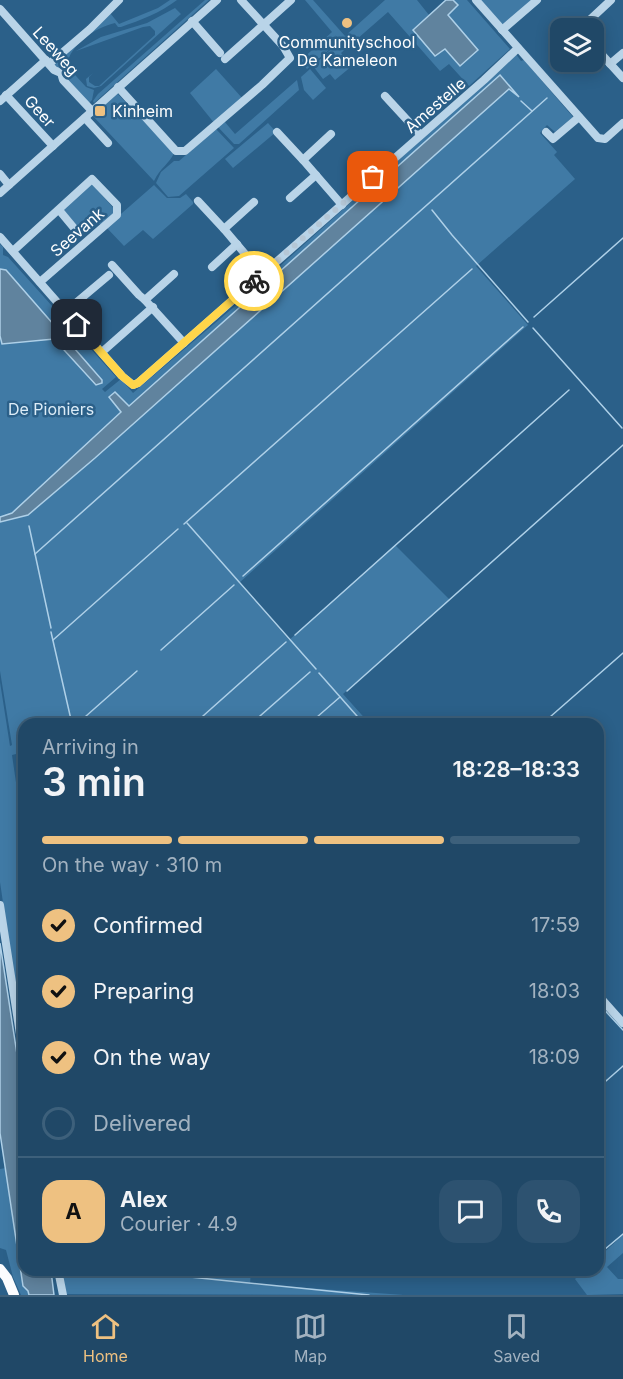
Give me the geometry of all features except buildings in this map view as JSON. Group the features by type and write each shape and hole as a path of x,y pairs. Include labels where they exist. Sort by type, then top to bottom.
{"main road":[{"path":"0,1269 7,1278 14,1295"}],"street":[{"path":"3,98 90,29 119,0"},
{"path":"0,193 217,0"},
{"path":"118,87 176,151 185,152 262,86 290,58 288,52 241,0"},
{"path":"192,21 222,56 264,25 291,0"},
{"path":"476,0 598,138 605,139 623,123"},
{"path":"502,30 537,0"},
{"path":"591,18 611,0"},
{"name":"Leeweg","path":"0,9 54,70 61,73 63,80 92,111"},
{"name":"Amestelle","path":"102,352 122,376 133,385 138,383 518,48"},
{"path":"610,64 623,53"},
{"path":"604,57 623,78"},
{"path":"385,96 420,134"},
{"name":"Geer","path":"3,98 53,146"},
{"path":"546,132 553,139 579,117"},
{"path":"85,118 108,143"},
{"path":"277,132 342,205"},
{"path":"303,160 331,134"},
{"path":"0,174 9,185"},
{"path":"290,198 316,175"},
{"name":"Seevank","path":"13,250 92,179 117,205 117,215 40,282"},
{"path":"198,201 262,274"},
{"path":"224,229 254,202"},
{"name":"Seevank","path":"58,210 74,228"},
{"path":"0,237 102,352 153,307"},
{"path":"212,267 237,244"},
{"path":"112,265 184,343"},
{"path":"146,300 174,274"},
{"path":"65,312 109,275"},
{"path":"0,905 18,1021"},
{"path":"604,1002 623,1023"},
{"path":"59,1276 63,1295"}],"green space":[{"path":"170,0 177,0 164,9 121,27 115,23 100,28 78,44 67,66 86,87 94,90 92,100 88,104 54,66 110,13 119,24 158,8"},
{"path":"205,0 209,0 94,103 98,94"},
{"path":"305,0 313,0 345,36 385,0 417,0 429,15 413,30 435,56 444,49 448,15 458,5 453,0 467,0 510,49 469,86 449,64 440,71 388,12 341,53 352,66 335,80 330,74 323,79 313,66 343,38 340,40 335,35 339,41 307,69 300,61 332,32"},
{"path":"480,0 533,0 509,22 502,25"},
{"path":"175,8 181,14 101,86 94,88 87,86 86,79 93,73 89,77 89,82 99,86 155,35 155,31 150,26 143,27 76,51 101,37 147,23"},
{"name":"De Pioniers","path":"516,54 521,61 524,60 573,117 555,132 547,125 540,133 557,152 554,155 575,179 476,266 528,325 239,583 289,640 395,545 450,600 343,694 365,718 18,718 18,754 12,755 18,796 18,1004 0,882 0,682 10,746 12,745 0,671 0,522 29,515 509,88 519,97 500,76 128,406 114,392 109,398 123,413 13,516 0,519 0,336 2,343 53,334 102,380 6,270 0,269 0,244 3,247 3,255 8,257 116,377 102,389 105,392 121,379 133,393 241,301"},
{"path":"216,69 243,99 215,124 190,93"},
{"path":"310,69 326,88 313,100 304,90 301,77"},
{"path":"297,80 299,90 239,144 234,144 217,126 224,121 235,134"},
{"path":"117,93 174,153 154,181 92,115"},
{"path":"268,123 276,132 233,168 225,159"},
{"path":"216,129 234,148 179,196 168,197 156,183 161,172 174,161 179,161"},
{"path":"91,183 117,212 103,225 97,223 76,241 70,235 79,228 63,209"},
{"path":"154,185 167,198 180,198 186,194 193,204 153,239 143,230 124,246 106,227"},
{"path":"6,1168 18,1251 18,1276 22,1276 23,1286 29,1295 21,1295 13,1277 6,1250 0,1248 0,1169"},
{"path":"623,1235 623,1253 607,1267 618,1279 623,1279 623,1294 587,1295 575,1279 578,1276 604,1276 604,1252"},
{"path":"63,1276 251,1276 250,1284 404,1295 64,1294"}],"shaded area":[{"path":"446,0 453,0 458,5 448,15 478,50 460,66 445,49 435,56 413,30"},
{"path":"500,75 519,97 509,89 28,515 0,522 0,517 12,513 121,412 109,397 115,392 129,406"},
{"path":"0,269 6,270 102,380 102,383 96,385 54,339 2,344"},
{"path":"0,943 18,1061 18,1253 0,1133"},
{"path":"21,1276 52,1276 54,1295 29,1295 23,1286"}],"waterway":[{"path":"35,554 547,98"},
{"path":"521,101 532,111"},
{"path":"432,210 528,322"},
{"path":"534,317 623,238"},
{"path":"184,524 472,269"},
{"path":"243,576 523,327"},
{"path":"533,328 622,428"},
{"path":"295,635 569,390"},
{"path":"347,691 623,445"},
{"path":"187,523 316,669"},
{"path":"29,526 51,628"},
{"path":"53,640 178,529"},
{"path":"161,650 234,585"},
{"path":"51,632 71,718"},
{"path":"201,718 286,642"},
{"path":"549,718 623,653"},
{"path":"84,718 137,671"},
{"path":"258,718 310,672"},
{"path":"319,673 359,718"},
{"path":"316,718 340,697"},
{"path":"604,1009 623,1030"},
{"path":"604,1083 623,1066"},
{"path":"604,1250 623,1234"},
{"path":"180,1276 369,1295"}],"way so far":[{"path":"254,281 373,177"}],"place":[{"name":"Communityschool De Kameleon","path":"347,23"},
{"name":"Kinheim","path":"100,111"}],"route":[{"path":"77,325 122,376 133,385 254,281"}]}
